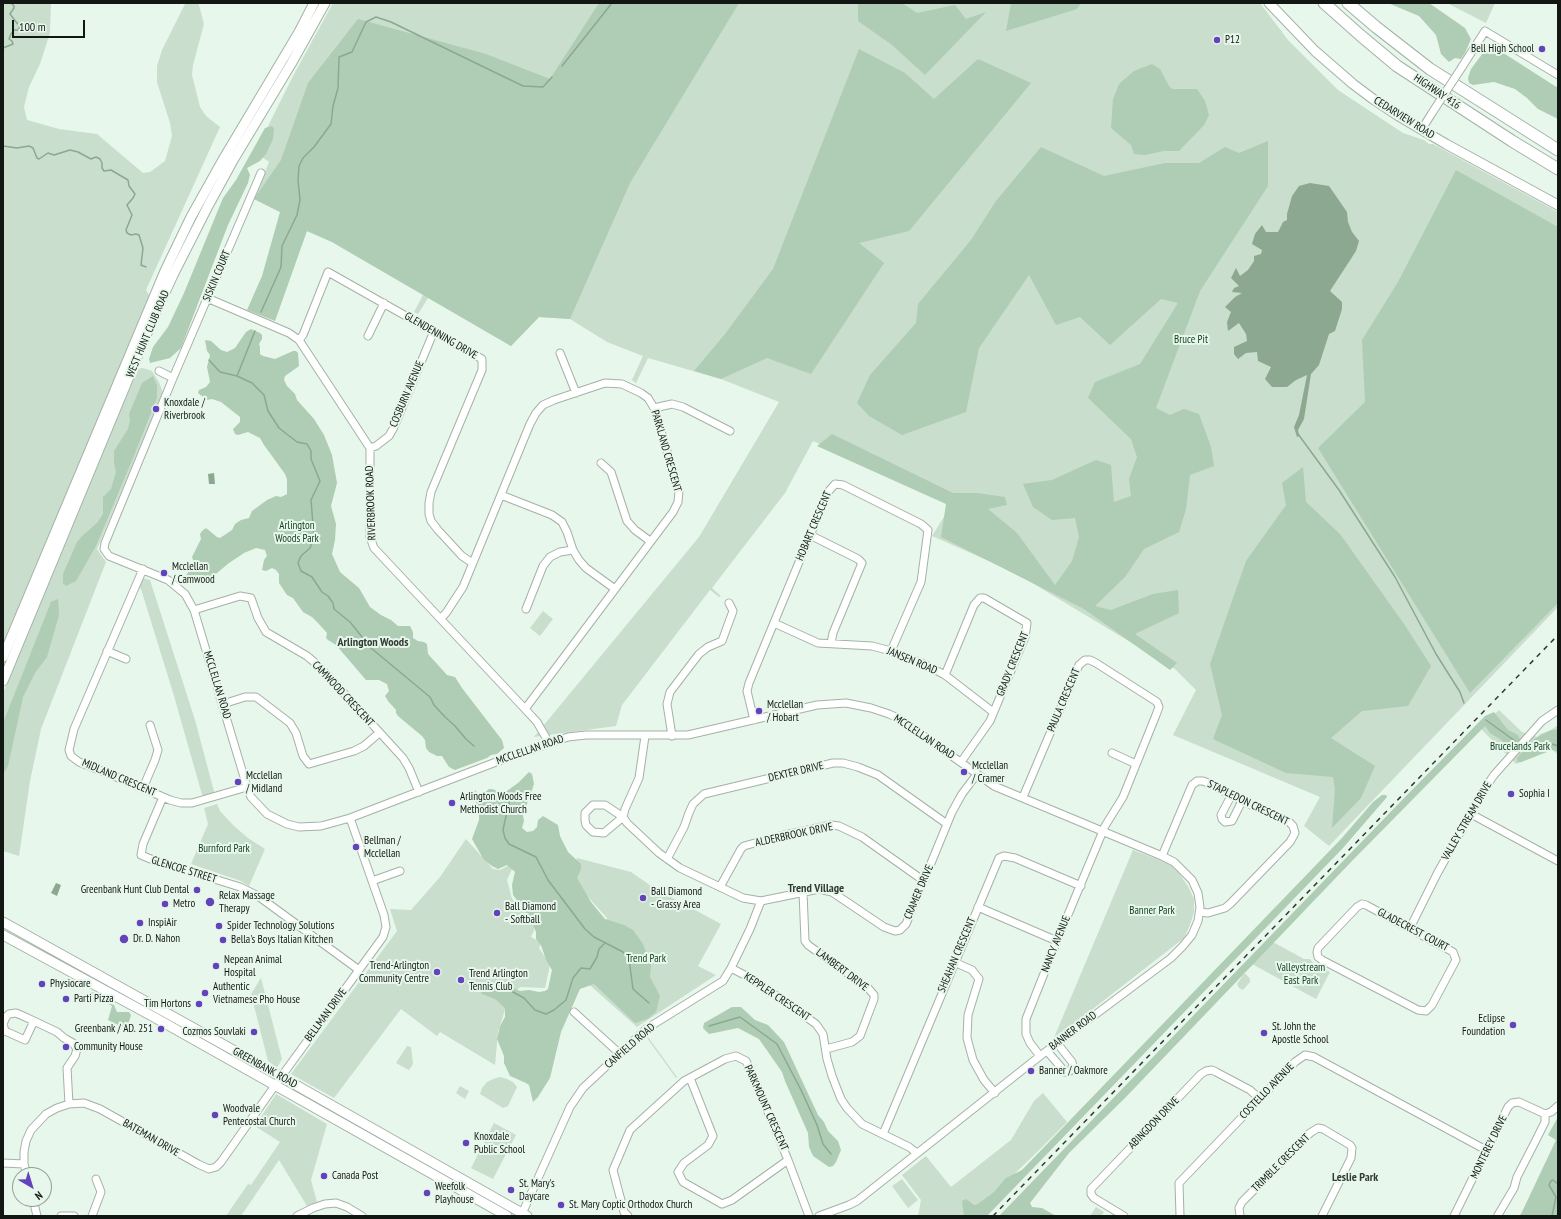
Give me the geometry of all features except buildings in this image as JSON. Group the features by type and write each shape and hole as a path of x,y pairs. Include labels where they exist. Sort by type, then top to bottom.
{"highway":[{"name":"HIGHWAY 416","path":"1324,3 1360,36 1397,66 1512,141 1558,169"},
{"name":"HIGHWAY 416","path":"1348,3 1430,69 1558,150"}],"main road":[{"name":"WEST HUNT CLUB ROAD","path":"3,657 168,265 191,217 224,158 274,76 314,3"},
{"name":"WEST HUNT CLUB ROAD","path":"3,681 155,314 173,275 232,162 291,64 325,3"},
{"name":"CEDARVIEW ROAD","path":"1269,3 1315,51 1352,84 1397,115 1558,205"},
{"name":"GREENBANK ROAD","path":"3,922 281,1077 522,1215"},
{"name":"GREENBANK ROAD","path":"3,935 508,1216"},
{"path":"36,953 40,944"},
{"path":"446,1181 449,1172"}],"street":[{"path":"1422,129 1485,31 1558,75"},
{"name":"SISKIN COURT","path":"104,549 173,378 261,173"},
{"name":"GLENDENNING DRIVE","path":"299,340 303,335 328,272 482,359 482,370 430,492 429,503 429,514 431,521 462,556 472,562"},
{"path":"207,298 289,333 299,340 370,448"},
{"path":"368,336 384,303"},
{"name":"COSBURN AVENUE","path":"370,448 376,446 389,436 394,427 434,331"},
{"path":"560,353 576,392"},
{"path":"159,371 173,378"},
{"name":"PARKLAND CRESCENT","path":"441,618 446,613 462,587 530,424 536,413 543,406 576,392 605,383 622,384 648,398 654,408 679,491 678,502 673,512 526,709"},
{"path":"654,408 672,404 683,407 730,431"},
{"name":"RIVERBROOK ROAD","path":"370,448 370,538 374,548 526,709 537,722 550,743"},
{"path":"601,464 612,472 627,521 635,530 650,541"},
{"name":"HOBART CRESCENT","path":"754,720 748,691 749,683 828,492 835,484 843,485 921,524 928,530 921,582 891,651"},
{"path":"501,495 552,515 562,522 573,550 579,560 586,568 615,589"},
{"path":"810,535 858,559 862,563 833,634 831,643"},
{"name":"MCCLELLAN ROAD","path":"104,549 109,556 168,580 185,594 194,610 251,797 267,814 287,824 299,826 322,826 350,818 496,762 568,737 586,735 688,735 817,705 846,703 889,714 900,719 994,786 1103,831"},
{"path":"526,609 543,566 550,556 560,552 573,550"},
{"name":"MIDLAND CRESCENT","path":"143,569 74,729 69,750 71,756 79,762 181,803 192,803 247,787"},
{"name":"CAMWOOD CRESCENT","path":"194,610 240,596 251,598 258,618 266,632 307,656 320,667 403,758 419,792"},
{"name":"GRADY CRESCENT","path":"945,675 974,604 980,598 984,598 1027,623 1025,637 990,721 961,762"},
{"path":"672,736 667,704 670,692 699,654 708,647 722,641 733,611 729,603"},
{"name":"JANSEN ROAD","path":"774,623 818,642 872,646 891,651 924,664 945,675 993,712"},
{"path":"107,651 126,658"},
{"name":"PAULA CRESCENT","path":"1023,797 1079,665 1085,660 1090,660 1157,702 1159,707 1123,797 1103,831"},
{"path":"223,704 245,697 256,697 290,723 296,733 303,756 309,764 354,751 364,746 379,733"},
{"name":"VALLEY STREAM DRIVE","path":"1410,928 1436,877 1494,775 1542,721 1558,710"},
{"path":"143,788 158,750 150,725"},
{"path":"623,817 611,808 600,804 593,805 588,808 585,813 586,826 593,832 604,834 623,817 639,778 645,736"},
{"path":"1112,753 1136,764"},
{"name":"DEXTER DRIVE","path":"667,859 684,827 688,813 693,804 704,794 833,763 858,766 878,775 947,824"},
{"name":"CRAMER DRIVE","path":"623,817 627,823 667,859 680,868 743,898 761,901 819,889 832,892 884,927 895,931 900,930 906,924 947,824 962,794 977,774"},
{"name":"STAPLEDON CRESCENT","path":"1162,856 1192,785 1203,781 1231,796 1289,822 1294,828 1294,835 1290,842 1230,904 1225,908 1208,913 1200,912"},
{"path":"1231,796 1221,815 1225,822 1232,821 1242,801"},
{"name":"GLENCOE STREET","path":"163,797 143,844 141,855 240,887 258,896 359,970"},
{"path":"1471,814 1558,861"},
{"name":"BELLMAN DRIVE","path":"281,1077 383,937 386,927 384,915 350,818"},
{"name":"ALDERBROOK DRIVE","path":"720,887 744,846 780,836 831,825 839,826 862,837 924,881"},
{"name":"BANNER ROAD","path":"819,1216 857,1201 1040,1056 1171,958 1192,934 1198,921 1200,907 1198,893 1192,880 1174,862 1103,831"},
{"name":"NANCY AVENUE","path":"1040,1056 1030,1043 1026,1034 1026,1019 1103,831"},
{"name":"SHEAHAN CRESCENT","path":"883,1134 999,858 1004,856 1015,858 1081,886"},
{"path":"372,881 400,872"},
{"name":"LAMBERT DRIVE","path":"803,892 806,941 808,945 868,988 874,995 874,999 860,1036 852,1042 826,1049"},
{"name":"CANFIELD ROAD","path":"522,1215 570,1107 583,1088 646,1029 723,980 731,968 750,929 761,901"},
{"name":"GLADECREST COURT","path":"1362,904 1410,928 1449,948 1456,956 1456,960 1432,1005 1426,1011 1418,1010 1318,957 1318,948 1357,907 1362,904"},
{"path":"978,907 1057,941"},
{"path":"954,962 972,970 979,979 968,1015 968,1038 973,1060 984,1080 995,1093"},
{"name":"KEPPLER CRESCENT","path":"731,968 754,980 816,1024 822,1034 827,1059 844,1104 862,1124 909,1147 917,1154"},
{"path":"574,1012 619,1053"},
{"path":"34,1021 25,1040 5,1031 3,1024 6,1017 12,1013 34,1021 59,1033 73,1043 77,1049 68,1068 69,1104"},
{"path":"1047,1051 1065,1072 1070,1071 1073,1066 1072,1062 1057,1043"},
{"name":"COSTELLO AVENUE","path":"1180,1216 1179,1183 1295,1062 1307,1055 1314,1057 1486,1150"},
{"name":"PARKMOUNT CRESCENT","path":"628,1216 624,1212 613,1170 630,1130 684,1081 725,1059 736,1056 746,1061 810,1216"},
{"name":"ABINGDON DRIVE","path":"1124,1216 1094,1198 1091,1194 1092,1189 1201,1074 1212,1070 1250,1090 1260,1099"},
{"name":"BATEMAN DRIVE","path":"25,1167 26,1141 31,1130 46,1114 69,1104 84,1104 100,1108 198,1164 209,1169 213,1169 221,1162 281,1077"},
{"path":"690,1078 714,1136 708,1145 684,1163 678,1172 683,1182 722,1204 732,1200 788,1160"},
{"name":"MONTEREY DRIVE","path":"1454,1216 1507,1109 1512,1103 1519,1102 1525,1104 1545,1114"},
{"path":"1498,1215 1514,1188 1517,1177 1536,1142 1545,1122 1545,1114 1551,1112 1558,1106"},
{"name":"TRIMBLE CRESCENT","path":"1240,1216 1239,1208 1242,1202 1310,1133 1318,1128 1323,1128 1350,1145 1352,1148 1351,1158 1322,1216"},
{"path":"3,1163 24,1164"},
{"path":"92,1216 101,1192 96,1179"},
{"path":"297,1216 313,1208 325,1204 336,1203 347,1207 362,1216"},
{"path":"61,1216 74,1216"}],"green space":[{"path":"3,3 51,3 50,33 40,64 29,87 24,107 27,120 59,129 97,134 143,173 150,172 165,161 172,136 170,123 157,82 157,66 162,50 185,4 197,3 199,5 204,24 193,65 192,75 200,107 206,116 220,127 146,290 149,295 3,646"},
{"name":"Bruce Pit","path":"333,3 1260,3 1288,40 1338,90 1403,133 1424,140 1429,144 1433,144 1558,212 1558,607 1329,846 1304,826 1320,797 1173,735 1196,690 1175,669 1014,572 932,536 952,504 925,490 813,441 785,493 712,588 721,596 719,597 710,590 622,705 616,726 534,737 699,537 779,402 721,379 648,358 636,383 632,380 643,356 607,342 570,319 539,317 511,346 428,298 418,314 414,312 423,295 332,242 307,231 280,212 254,199 269,162 255,152 293,76"},
{"path":"599,3 739,3 630,183 570,319 539,317 511,346 332,242 307,231 275,321 247,310 262,276 280,212 254,199 281,160 308,83 358,19 486,54 550,79"},
{"path":"858,3 902,3 917,13 955,5 966,19 986,12 925,75 892,45 858,21"},
{"path":"1011,3 1081,3 1077,9 1006,31"},
{"path":"1388,3 1429,3 1465,28 1471,39 1461,59 1455,58 1449,62 1441,54 1436,35 1419,16"},
{"path":"1447,3 1495,3 1486,23"},
{"path":"1494,47 1558,88 1558,119 1538,109 1515,89 1494,82 1473,85 1469,83 1468,78 1471,69 1486,49"},
{"path":"859,49 905,73 934,99 978,59 1031,83 909,231 859,243 884,263 811,374 767,358 721,379 694,371 725,334 773,269"},
{"path":"1152,64 1160,69 1172,89 1197,89 1205,101 1209,115 1204,125 1179,151 1164,151 1145,155 1134,154 1131,145 1111,128 1113,99 1119,84 1134,71"},
{"path":"272,126 274,129 273,139 266,154 260,161 247,168 250,175 248,183 228,225 181,348 170,358 150,363 149,359 153,347 168,327 184,293 223,198 236,180 265,128"},
{"path":"1268,141 1268,186 1200,291 1156,408 1170,415 1184,409 1199,414 1211,447 1214,466 1190,475 1186,509 1179,532 1144,549 1125,577 1095,606 1111,610 1153,594 1178,590 1179,613 1135,634 1177,663 1170,670 1084,609 941,537 946,504 817,446 832,434 953,493 977,493 1005,497 1007,505 988,509 1017,533 1055,585 1072,561 1079,537 1075,518 1052,520 1033,507 1023,484 1052,480 1096,460 1111,465 1114,502 1131,496 1129,479 1137,457 1131,439 1088,398 1095,382 1140,364 1178,303 1161,299 1110,345 1080,317 1056,325 1029,275 979,348 966,412 902,435 869,416 857,403 870,375 916,323 918,304 971,240 996,201 1041,147 1104,176 1165,163 1199,163 1225,147 1239,153"},
{"path":"1456,170 1558,227 1558,603 1470,693 1318,448 1365,402 1362,340 1398,282"},
{"name":"Arlington Woods Park","path":"251,329 262,335 262,339 259,344 260,354 263,356 275,359 293,351 298,353 299,366 285,376 284,380 287,386 295,394 297,400 314,419 324,435 332,455 337,483 331,506 336,524 332,554 340,572 359,588 370,607 398,626 410,626 413,632 413,638 427,644 428,654 447,675 455,677 502,740 504,748 497,754 491,755 487,758 455,770 449,767 442,756 437,756 429,752 422,736 398,716 396,710 388,701 385,696 389,691 387,684 379,680 366,680 336,645 326,638 327,633 318,623 312,617 303,612 293,598 287,595 279,583 279,574 276,570 272,568 266,571 262,570 264,560 267,556 265,550 256,548 244,553 211,578 195,584 187,582 186,575 195,565 192,557 201,539 200,534 202,531 206,528 220,538 232,530 235,524 241,520 249,518 252,511 267,500 276,496 281,497 287,494 287,479 285,474 260,438 248,432 238,435 235,434 233,429 240,422 240,417 221,402 212,399 207,400 198,393 199,390 206,387 210,382 207,367 210,355 207,351 205,340 211,341 221,350 227,352 235,348 246,332"},
{"path":"143,368 152,371 159,382 163,393 97,549 106,562 41,729 30,781 19,856 3,851 3,693 136,373 138,369"},
{"path":"153,376 157,385 157,398 133,458 96,546 76,581 66,586 63,583 63,574 77,542 97,523 103,514 103,497 111,489 116,472 114,451 128,429 130,420 129,414 142,383"},
{"path":"1303,467 1306,502 1340,534 1404,624 1431,666 1408,706 1362,711 1331,738 1375,766 1361,798 1332,828 1335,789 1333,777 1286,773 1213,739 1222,715 1210,664 1246,561 1286,505 1282,483"},
{"path":"143,578 150,580 195,720 215,795 203,798 174,696 141,589 138,587"},
{"path":"58,599 59,615 47,657 35,673 23,697 8,766 3,774 3,723 51,602"},
{"path":"543,611 553,619 540,636 530,628"},
{"name":"Brucelands Park","path":"1499,710 1522,732 1537,737 1558,725 1558,755 1553,750 1516,764 1480,728"},
{"path":"1494,712 1508,730 1518,735 1520,740 1513,746 1507,746 1500,739 1490,733 1485,726 1351,862 1125,1098 1069,1153 1030,1203 1032,1207 1042,1208 1056,1216 999,1216 1407,795 1485,716"},
{"path":"1558,729 1558,752 1553,750 1521,762 1517,762 1517,758 1534,739 1549,731"},
{"path":"529,772 532,774 534,784 523,815 524,821 522,828 527,832 533,831 537,827 538,820 543,816 558,825 560,836 568,852 581,864 581,869 577,878 591,902 605,919 624,925 633,930 643,944 651,965 650,977 660,996 656,1012 647,1019 635,1023 594,984 580,989 561,1032 550,1078 533,1102 529,1085 510,1076 504,1063 504,1056 497,1039 500,1026 505,1017 505,1008 495,999 482,994 480,991 490,982 505,985 520,991 545,991 548,989 552,970 546,960 541,945 536,939 536,932 531,919 513,895 512,885 515,872 507,865 498,869 484,860 472,839 479,820 479,814 474,796 475,790 477,793 484,793 489,789 492,789 504,793 518,783"},
{"path":"1382,795 1386,795 1387,797 1343,848 987,1216 964,1216 962,1201 966,1199 974,1205 978,1204 994,1192 1006,1178 1022,1170 1341,839 1373,802"},
{"name":"Burnford Park","path":"217,804 220,811 234,826 248,838 265,849 249,886 241,881 191,864 208,824 204,808"},
{"path":"466,839 493,869 500,870 509,865 513,867 507,880 512,899 534,918 536,926 531,937 542,943 539,948 550,965 545,988 520,987 508,1000 498,1032 495,1065 440,1032 437,1036 401,1009 334,1098 291,1074 397,931 390,909 411,910 440,877"},
{"name":"Banner Park","path":"1133,850 1170,864 1181,876 1194,899 1194,912 1190,925 1184,938 1053,1040"},
{"name":"Trend Park","path":"577,858 631,872 654,888 721,924 698,966 716,975 637,1027 584,980 607,918 571,878"},
{"name":"Valleystream East Park","path":"1273,942 1304,959 1310,959 1314,964 1330,972 1316,999 1252,964"},
{"path":"1244,974 1246,974 1250,979 1250,982 1243,990 1239,988 1237,984"},
{"path":"261,978 282,1059 276,1067 268,1061 251,994"},
{"path":"92,992 98,994 106,1002 114,1005 117,1012 129,1012 131,1015 129,1022 122,1027 108,1020 112,1006 88,995"},
{"path":"732,1007 741,1007 755,1020 768,1025 784,1042 818,1115 824,1122 828,1131 838,1141 841,1150 833,1166 829,1167 813,1156 809,1147 808,1133 782,1072 759,1039 738,1028 709,1034 703,1028 704,1023"},
{"path":"648,1037 677,1077 676,1078 647,1038"},
{"path":"407,1046 411,1047 413,1064 409,1070 396,1063"},
{"path":"500,1077 513,1082 517,1087 508,1106 503,1108 480,1094 482,1088 487,1082"},
{"path":"460,1086 469,1091 465,1099 456,1093"},
{"path":"1043,1093 1067,1122 1039,1150 971,1216 918,1216 921,1200 902,1175 926,1156 951,1187 1011,1140 1034,1101"},
{"path":"276,1094 327,1124 311,1180 317,1202 307,1206 279,1160 241,1216 226,1216 248,1184 251,1185 280,1142 255,1126"},
{"path":"1558,1117 1558,1216 1518,1216 1521,1214 1556,1140 1548,1135"},
{"path":"494,1123 516,1135 493,1179 471,1168"},
{"path":"902,1179 918,1200 908,1208 892,1186"},
{"path":"1096,1207 1104,1212 1101,1216 1090,1216"}],"shaded area":[{"path":"1310,183 1329,186 1347,212 1348,222 1352,232 1359,241 1356,251 1330,291 1342,302 1342,309 1335,331 1329,334 1319,365 1311,374 1304,419 1298,430 1299,436 1297,437 1294,427 1299,415 1307,375 1296,380 1287,387 1272,387 1265,379 1271,367 1258,361 1257,352 1246,353 1238,359 1234,354 1234,347 1247,341 1246,334 1239,323 1228,331 1227,322 1231,312 1225,307 1235,297 1242,293 1232,292 1234,288 1239,286 1231,278 1236,268 1240,276 1248,270 1254,261 1254,256 1261,254 1262,250 1252,244 1255,234 1262,225 1266,232 1278,232 1283,222 1287,220 1287,214 1292,196 1299,186"},
{"path":"214,473 215,484 209,484 208,474"},
{"path":"56,883 61,885 57,896 51,893"}],"waterway":[{"path":"3,48 13,44 9,39 11,34 14,30 18,30 20,27 10,14 14,8 11,3"},
{"path":"562,66 612,3"},
{"path":"261,312 281,267 282,246 297,215 300,200 298,180 299,166 303,158 314,147 331,124 333,106 338,88 339,57 352,52 366,22 376,17 391,22 523,86 543,87 552,77"},
{"path":"3,63 3,68"},
{"path":"3,146 17,148 29,146 33,148 37,158 39,159 48,153 54,155 70,150 78,152 91,159 96,157 100,159 104,171 111,170 128,180 129,186 135,194 127,205 132,215 126,230 127,233 131,235 139,235 143,248 141,265 146,267"},
{"path":"237,376 255,331"},
{"path":"209,360 220,372 237,376 252,383 264,395 268,411 279,428 297,442 307,444 311,451 311,459 320,481 311,500 314,537 310,548 301,556 298,563 301,571 312,577 322,592 328,596 333,603 334,609 350,622 371,648 430,697 434,705 474,746"},
{"path":"1298,434 1339,490 1395,577 1436,654 1460,692 1464,703"},
{"path":"1486,720 1515,741"},
{"path":"1529,749 1540,751 1549,743 1558,746"},
{"path":"511,793 503,830 505,838 509,844 536,857 548,880 585,929 594,937 623,952 629,959 633,989 649,1003"},
{"path":"495,988 511,991 524,998 535,1010 546,1014 554,1010 566,1000 573,978 581,968 590,969 597,957 599,949 605,943"},
{"path":"709,1026 740,1017 777,1044 801,1090 817,1125 823,1144 831,1154"},
{"path":"1552,1216 1556,1197 1549,1185 1553,1180 1558,1184"}],"railway":[{"path":"993,1216 1558,635"}],"place":[{"name":"P12","path":"1217,40"},
{"name":"Bell High School","path":"1542,49"},
{"name":"Knoxdale / Riverbrook","path":"156,409"},
{"name":"Mcclellan / Camwood","path":"164,573"},
{"name":"Mcclellan / Hobart","path":"759,711"},
{"name":"Mcclellan / Cramer","path":"964,772"},
{"name":"Mcclellan / Midland","path":"238,782"},
{"name":"Sophia I","path":"1511,794"},
{"name":"Arlington Woods Free Methodist Church","path":"452,803"},
{"name":"Bellman / Mcclellan","path":"356,847"},
{"name":"Greenbank Hunt Club Dental","path":"197,890"},
{"name":"Ball Diamond - Grassy Area","path":"643,898"},
{"name":"Relax Massage Therapy","path":"210,902"},
{"name":"Metro","path":"165,904"},
{"name":"Ball Diamond - Softball","path":"497,913"},
{"name":"InspiAir","path":"140,923"},
{"name":"Spider Technology Solutions","path":"219,926"},
{"name":"Dr. D. Nahon","path":"124,939"},
{"name":"Bella's Boys Italian Kitchen","path":"223,940"},
{"name":"Nepean Animal Hospital","path":"216,966"},
{"name":"Trend-Arlington Community Centre","path":"437,972"},
{"name":"Trend Arlington Tennis Club","path":"461,980"},
{"name":"Physiocare","path":"42,984"},
{"name":"Authentic Vietnamese Pho House","path":"205,993"},
{"name":"Parti Pizza","path":"66,999"},
{"name":"Tim Hortons","path":"199,1004"},
{"name":"Eclipse Foundation","path":"1513,1025"},
{"name":"Greenbank / AD. 251","path":"161,1029"},
{"name":"Cozmos Souvlaki","path":"254,1032"},
{"name":"St. John the Apostle School","path":"1264,1033"},
{"name":"Community House","path":"66,1047"},
{"name":"Banner / Oakmore","path":"1031,1071"},
{"name":"Woodvale Pentecostal Church","path":"215,1115"},
{"name":"Knoxdale Public School","path":"466,1143"},
{"name":"Canada Post","path":"324,1176"},
{"name":"St. Mary's Daycare","path":"511,1190"},
{"name":"Weefolk Playhouse","path":"427,1193"},
{"name":"St. Mary Coptic Orthodox Church","path":"561,1205"}],"district":[{"name":"Arlington Woods","path":"373,643"},
{"name":"Trend Village","path":"816,889"},
{"name":"Leslie Park","path":"1355,1178"}]}
